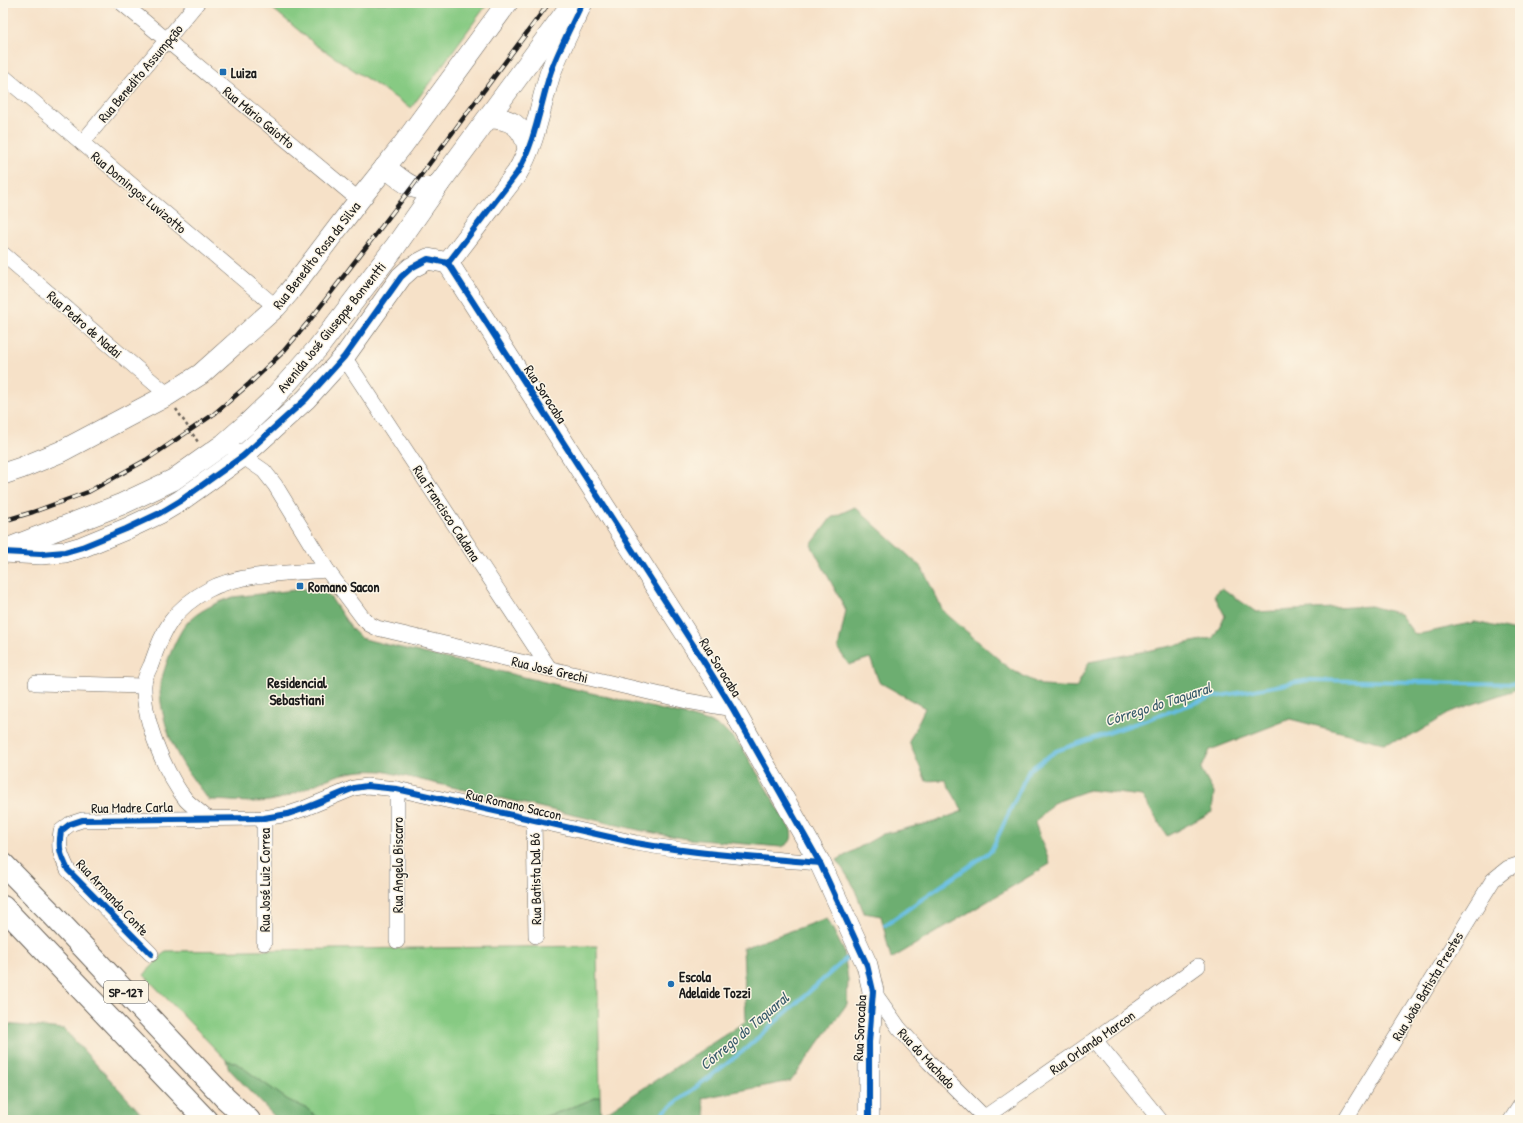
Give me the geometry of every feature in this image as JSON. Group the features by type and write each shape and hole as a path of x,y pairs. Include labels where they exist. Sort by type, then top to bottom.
{"highway":[{"name":"SP-127","path":"3,864 225,1098 249,1120"},
{"name":"SP-127","path":"3,907 206,1120"}],"street":[{"name":"Rua Mário Gaiotto","path":"122,3 359,200"},
{"name":"Rua Benedito Assumpção","path":"82,143 197,3"},
{"name":"Rua Benedito Rosa da Silva","path":"3,474 60,452 168,395 201,374 276,307 385,167 508,3"},
{"name":"Avenida José Giuseppe Bonventti","path":"3,551 135,498 173,480 224,444 248,423 289,382 317,349 413,222 439,184 573,3"},
{"name":"Avenida José Giuseppe Bonventti","path":"3,551 41,554 65,552 82,547 160,513 180,501 243,456 306,399 344,357 401,277 411,268 438,261 517,173 528,148 551,72 582,3"},
{"name":"Rua Domingos Luvizotto","path":"3,76 276,307"},
{"path":"488,118 507,120 515,124 526,138 528,148"},
{"path":"385,167 412,188 415,194 413,222 409,241 411,246 417,253 438,261"},
{"path":"412,188 426,189 439,184"},
{"name":"Rua Pedro de Nadai","path":"3,254 168,395"},
{"name":"Rua Sorocaba","path":"438,261 733,709 820,863 867,965 873,991 869,1042 869,1120"},
{"name":"Rua Francisco Caldana","path":"344,357 549,668"},
{"path":"207,818 187,800 173,780 161,756 150,727 143,686 155,651 165,630 175,615 188,602 208,590 224,583 251,577 327,570 275,485 264,472 224,444"},
{"name":"Rua José Grechi","path":"327,570 363,618 369,624 377,628 687,701 733,709"},
{"path":"36,683 143,686"},
{"name":"Rua Romano Saccon","path":"207,818 264,818 288,814 354,788 367,786 397,790 636,843 676,850 726,856 820,863"},
{"name":"Rua Angelo Biscaro","path":"397,790 397,940"},
{"name":"Rua Madre Carla","path":"61,831 70,824 82,820 207,818"},
{"name":"Rua José Luiz Correa","path":"264,818 264,943"},
{"name":"Rua Batista Dal Bó","path":"534,821 536,936"},
{"name":"Rua Armando Conte","path":"61,831 59,845 63,860 68,870 151,954"},
{"name":"Rua João Batista Prestes","path":"1345,1120 1493,880 1508,868 1520,864"},
{"name":"Rua Orlando Marcon","path":"986,1119 1198,966"},
{"name":"Rua do Machado","path":"873,991 904,1034 986,1119"},
{"path":"1095,1040 1160,1120"}],"path":[{"path":"168,395 208,456"}],"green space":[{"path":"266,3 488,3 411,108 316,45"},
{"path":"855,507 922,568 943,611 1010,669 1043,686 1076,688 1089,662 1213,638 1225,616 1214,595 1222,588 1256,612 1371,606 1400,614 1415,635 1475,622 1520,632 1520,688 1453,711 1410,737 1383,743 1290,719 1210,750 1201,770 1214,793 1212,812 1167,836 1142,796 1089,790 1053,803 1035,823 1050,864 891,959 881,916 864,913 853,885 837,860 883,834 937,821 963,811 945,780 926,781 909,742 925,708 879,682 870,658 849,665 838,649 846,610 811,545 831,518"},
{"path":"313,588 324,591 331,598 351,628 361,638 684,715 709,722 725,730 743,749 791,830 792,836 790,841 781,847 688,839 643,831 382,771 360,771 339,775 271,801 253,802 209,800 191,776 175,750 162,711 160,694 161,682 166,665 178,637 186,624 196,615 214,604 227,599 233,597"},
{"path":"827,918 844,951 848,980 847,1004 791,1081 702,1098 707,1120 477,1120 491,1114 535,1119 563,1111 600,1096 601,1116 746,1021 743,948"},
{"path":"597,946 600,1096 563,1111 535,1119 491,1114 477,1120 321,1120 306,1108 288,1100 236,1063 226,1060 144,975 166,951"},
{"path":"3,1024 64,1029 147,1120 3,1120"},
{"path":"226,1060 236,1063 288,1100 306,1108 321,1120 278,1120 229,1069"}],"waterway":[{"name":"Córrego do Taquaral","path":"885,925 991,851 1029,770 1056,751 1209,698 1309,680 1520,684"},
{"name":"Córrego do Taquaral","path":"653,1120 742,1052 848,957"}],"railway":[{"path":"3,521 88,492 146,460 214,414 283,352 310,320 412,187 549,3"}],"cycle path":[{"path":"3,552 41,554 65,552 82,547 126,529 160,513 180,501 243,456 306,399 344,357 401,277 411,268 428,259 448,263 517,173 533,137 553,65 582,3"},
{"path":"448,263 701,657 733,709 820,863 867,965 873,991 869,1042 869,1120"},
{"path":"151,954 68,870 61,855 60,842 61,831 70,824 82,820 264,818 288,814 354,788 367,786 397,789 659,847 705,853 820,863"}],"place":[{"name":"Luiza","path":"223,72"},
{"name":"Romano Sacon","path":"300,586"},
{"name":"Escola Adelaide Tozzi","path":"671,984"}],"district":[{"name":"Residencial Sebastiani","path":"297,690"}]}
